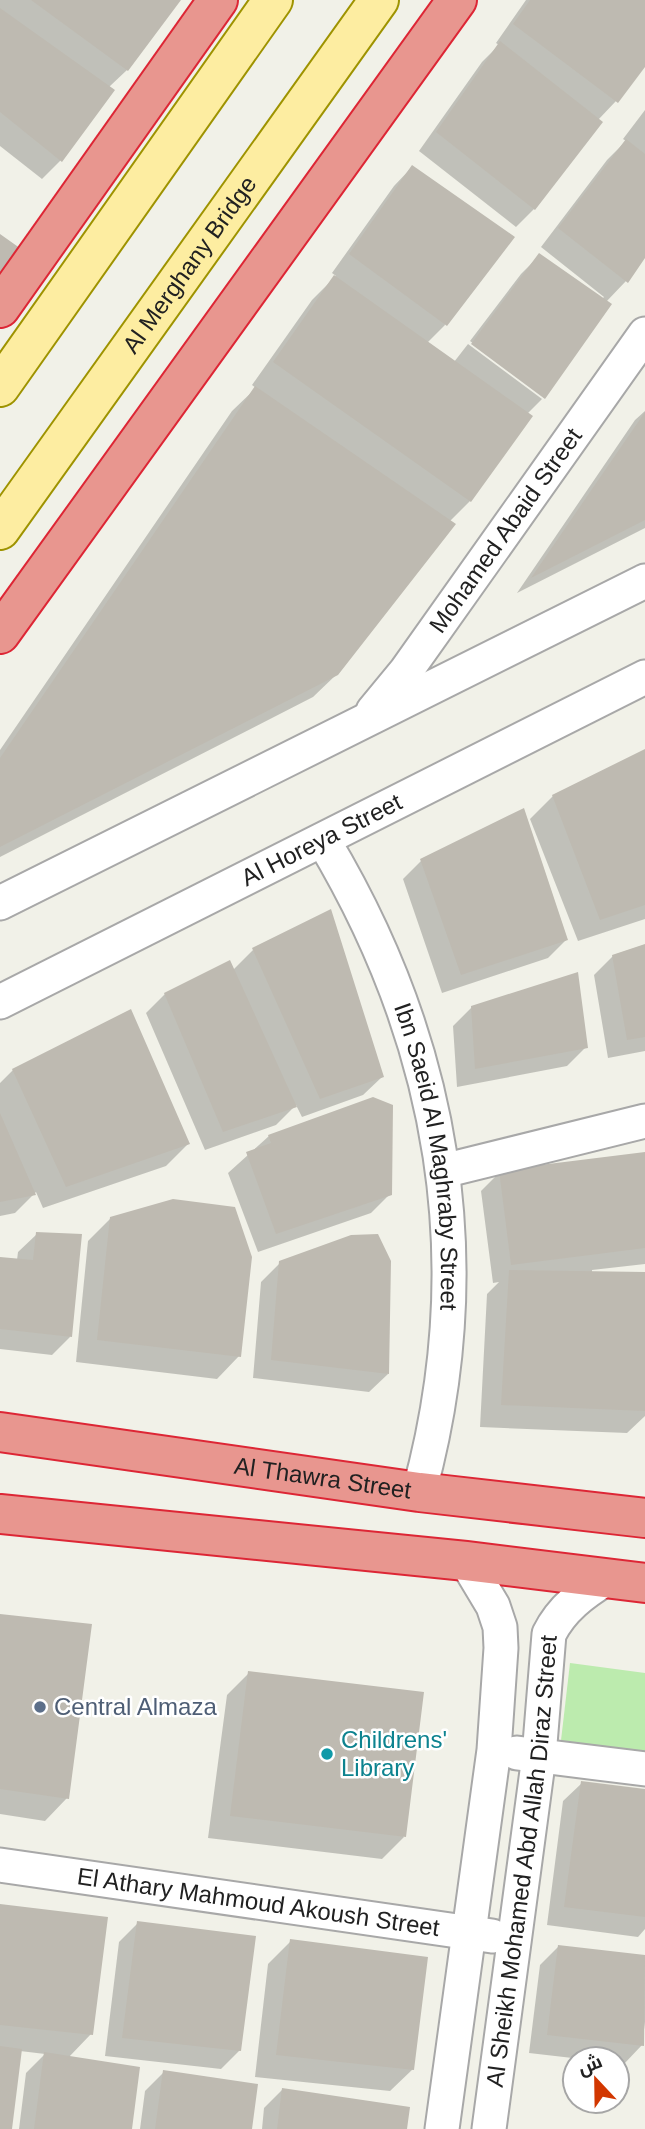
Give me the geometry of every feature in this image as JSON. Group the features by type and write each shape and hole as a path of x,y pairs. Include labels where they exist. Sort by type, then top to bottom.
{"highway":[{"path":"0,307 218,0"},
{"path":"0,634 457,0"},
{"name":"Al Thawra Street","path":"0,1432 419,1492 645,1518"},
{"path":"0,1514 466,1561 645,1583"}],"main road":[{"path":"0,387 273,0"},
{"name":"Al Merghany Bridge","path":"0,530 379,0"}],"street":[{"name":"Mohamed Abaid Street","path":"362,723 398,682 645,334"},
{"path":"0,903 645,581"},
{"name":"Al Horeya Street","path":"0,1002 645,677"},
{"name":"Ibn Saeid Al Maghraby Street","path":"323,839 366,917 401,998 426,1083 443,1171 449,1252 447,1333 437,1415 419,1492"},
{"path":"443,1171 645,1121"},
{"name":"Al Sheikh Mohamed Abd Allah Diraz Street","path":"442,2129 494,1750 501,1648 500,1627 493,1606 466,1561"},
{"name":"Al Sheikh Mohamed Abd Allah Diraz Street","path":"498,2128 515,1940 539,1756 549,1634 557,1617 570,1604 607,1578"},
{"path":"494,1750 645,1769"},
{"name":"El Athary Mahmoud Akoush Street","path":"0,1865 515,1940"}],"green space":[{"path":"570,1663 645,1673 645,1759 560,1749"}],"building":[{"path":"31,0 181,0 128,71"},
{"path":"530,0 645,0 645,67 618,103 513,24"},
{"path":"0,8 115,90 62,162 0,112"},
{"path":"500,41 603,122 535,210 436,132"},
{"path":"626,139 645,154 645,258 628,283 558,228"},
{"path":"412,165 515,237 447,326 349,254"},
{"path":"0,234 24,251 0,283"},
{"path":"539,253 612,304 545,399 471,344"},
{"path":"334,275 533,416 471,502 273,362"},
{"path":"255,386 456,524 338,675 0,847 0,758"},
{"path":"645,412 645,520 531,578"},
{"path":"645,749 645,905 600,920 552,795"},
{"path":"524,808 568,940 461,975 420,859"},
{"path":"331,909 384,1077 320,1099 252,948"},
{"path":"645,944 645,1037 627,1040 612,955"},
{"path":"230,960 297,1107 223,1132 164,993"},
{"path":"578,972 588,1048 475,1069 471,1006"},
{"path":"131,1009 190,1144 66,1187 12,1069"},
{"path":"373,1097 393,1105 392,1195 276,1234 246,1152 271,1143 268,1135"},
{"path":"0,1113 36,1195 0,1202"},
{"path":"645,1152 645,1248 511,1265 499,1170"},
{"path":"173,1199 235,1207 252,1257 241,1357 97,1340 110,1217"},
{"path":"36,1232 82,1234 72,1337 0,1329 0,1257 33,1260"},
{"path":"378,1234 391,1261 389,1374 271,1360 279,1261 351,1235"},
{"path":"509,1270 645,1272 645,1411 501,1405"},
{"name":"Central Almaza","path":"0,1614 92,1624 69,1799 0,1789"},
{"name":"Childrens' Library","path":"248,1671 424,1692 406,1837 230,1816"},
{"path":"581,1781 645,1789 645,1917 564,1907"},
{"path":"0,1904 108,1917 93,2035 0,2025"},
{"path":"137,1921 256,1936 241,2051 122,2038"},
{"path":"290,1939 428,1957 414,2070 276,2055"},
{"path":"558,1945 645,1955 644,2046 547,2035"},
{"path":"0,2046 22,2049 12,2129 0,2129"},
{"path":"44,2052 140,2067 132,2129 34,2129"},
{"path":"163,2070 258,2084 252,2129 155,2129"},
{"path":"282,2088 410,2107 407,2129 277,2129"}],"place":[{"name":"Central Almaza","path":"40,1707"},
{"name":"Childrens' Library","path":"327,1754"}]}
